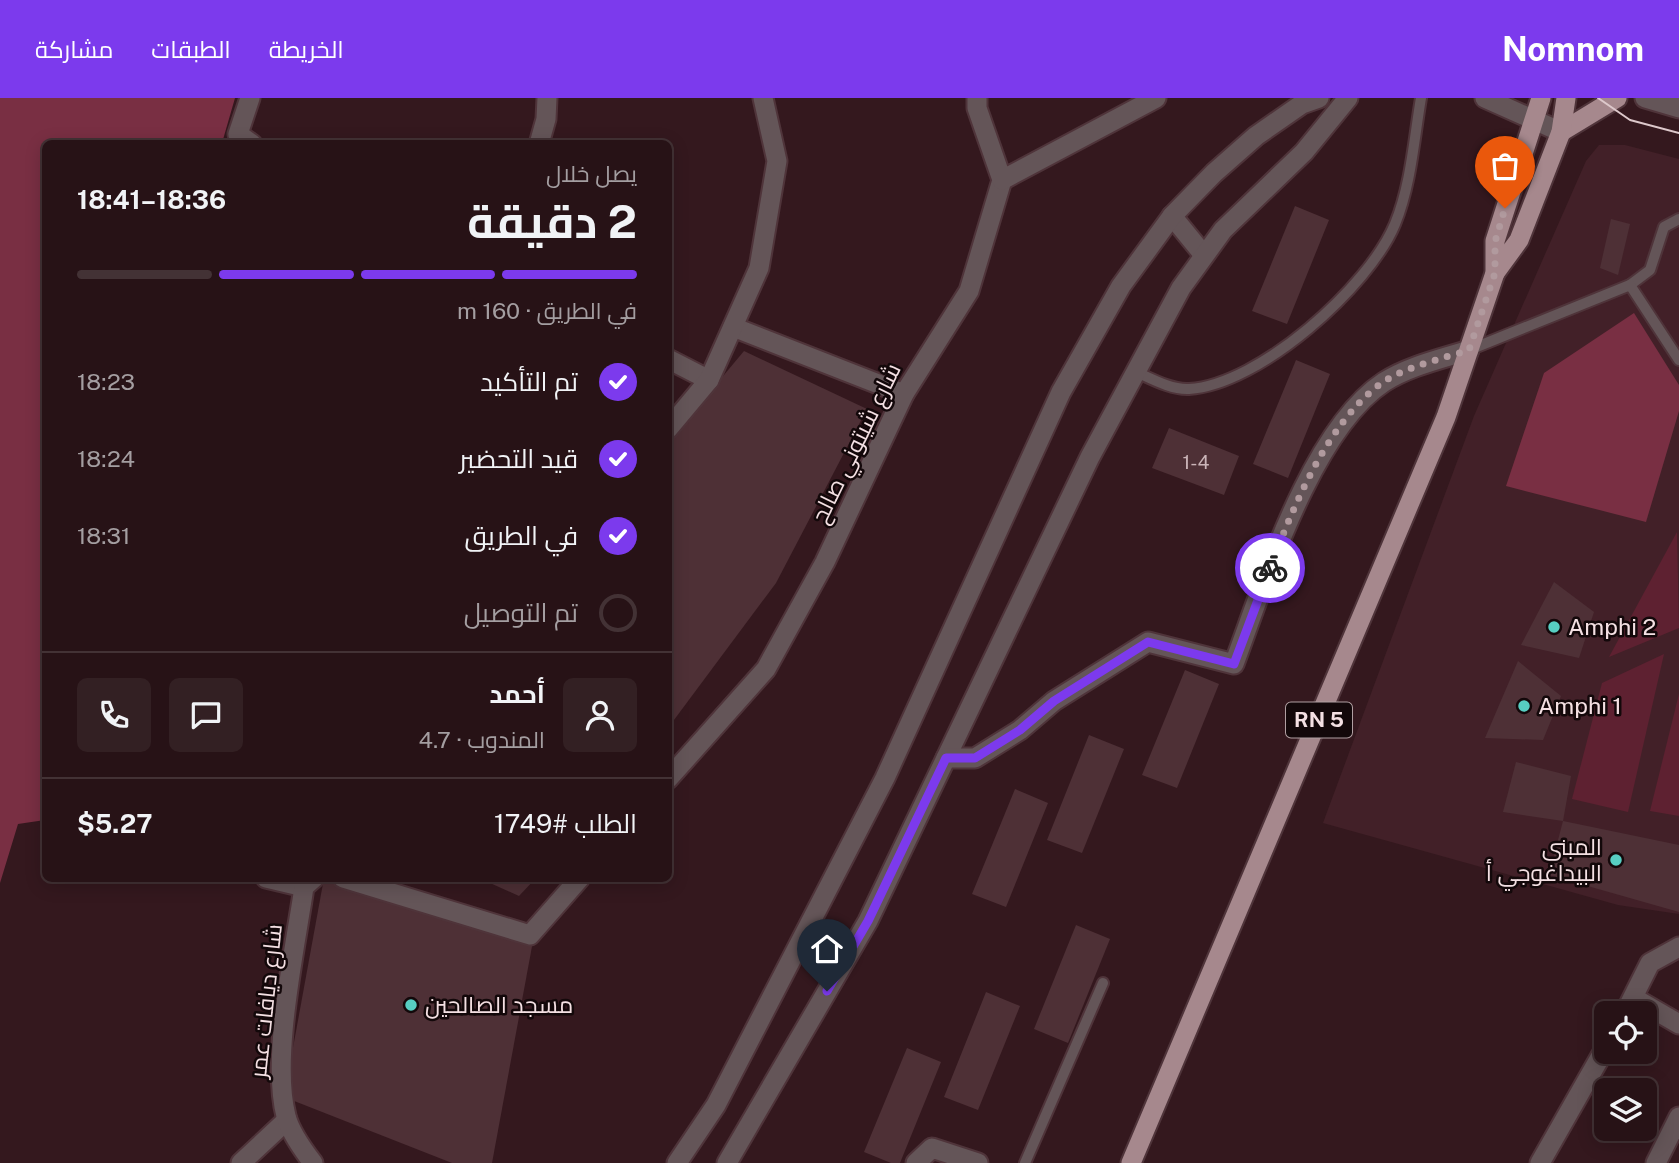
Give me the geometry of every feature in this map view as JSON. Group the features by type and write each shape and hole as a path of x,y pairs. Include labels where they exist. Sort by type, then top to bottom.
{"main road":[{"name":"RN 5","path":"1495,273 1495,242 1541,98"},
{"name":"RN 5","path":"1131,1163 1423,475 1495,273 1519,240 1561,132 1566,98"},
{"path":"1561,132 1617,98"}],"street":[{"path":"246,140 238,134 250,98"},
{"path":"540,140 546,119 547,98"},
{"path":"672,424 709,380 760,268 777,162 763,98"},
{"path":"976,98 1002,180 1156,98"},
{"path":"677,1163 716,1105 885,778 1061,391 1121,286 1172,216 1256,136 1301,104 1319,98"},
{"path":"727,1163 868,921 992,657 1134,371 1203,254 1304,152 1348,98"},
{"path":"1485,98 1561,132"},
{"path":"1645,98 1679,108"},
{"name":"شارع شيتوني صالح","path":"672,775 766,669 825,562 904,394 969,291 1002,180"},
{"path":"1172,216 1203,254"},
{"path":"733,327 904,394"},
{"path":"946,758 975,758 1020,730 1054,701 1148,642 1234,664 1289,517 1343,421 1362,399 1385,381 1469,350"},
{"path":"672,361 709,380"},
{"path":"356,882 530,935 576,882"},
{"name":"شارع ديافات عمر","path":"287,1120 281,1091 286,1011 309,883"},
{"path":"1632,1001 1650,962 1679,947"},
{"path":"1657,1015 1679,1024"},
{"path":"1540,1163 1596,1064"},
{"path":"1656,1163 1679,1117"},
{"path":"241,1163 287,1120 313,1163"},
{"path":"916,1163 932,1148 978,1163"}],"lane":[{"path":"1134,371 1185,389 1211,386 1243,372 1283,347 1345,297 1374,263 1396,223 1421,98"},
{"path":"1469,350 1630,285 1650,270 1664,227 1679,219"},
{"path":"1630,285 1679,360"},
{"path":"1025,1163 1103,983"}],"shaded area":[{"path":"0,98 235,98 223,140 42,140 42,820 18,824 0,883"},
{"path":"1599,145 1625,145 1679,159 1679,914 1618,905 1323,823 1474,416 1586,161"},
{"path":"1634,313 1679,385 1679,411 1646,522 1506,486 1544,373"},
{"path":"1677,532 1679,628 1609,657"},
{"path":"1664,654 1628,812 1572,799 1602,683"},
{"path":"1679,694 1679,816 1650,811"}],"building":[{"path":"1295,206 1329,220 1287,324 1252,311"},
{"path":"1611,219 1630,224 1618,275 1600,268"},
{"path":"744,351 867,409 776,583 672,723 672,437"},
{"path":"1296,360 1330,374 1288,478 1253,464"},
{"path":"1169,428 1239,456 1224,495 1152,468"},
{"path":"1554,582 1594,612 1579,658 1521,645"},
{"path":"1518,661 1561,696 1543,740 1485,738"},
{"path":"1185,670 1219,684 1177,788 1142,775"},
{"path":"1089,735 1124,749 1082,853 1047,840"},
{"path":"1516,762 1571,776 1563,821 1503,812"},
{"path":"1015,789 1048,803 1006,907 972,894"},
{"name":"المبنى البيداغوجي أ","path":"1563,821 1679,845 1679,912 1549,875"},
{"name":"مسجد الصالحين","path":"323,882 337,882 533,941 492,1163 452,1163 284,1097"},
{"path":"488,882 532,882 519,896"},
{"path":"1076,925 1110,939 1068,1043 1034,1029"},
{"path":"986,992 1020,1006 978,1110 944,1097"},
{"path":"907,1048 941,1062 900,1163 891,1163 864,1152"}],"tram line":[{"path":"1598,98 1630,120 1679,133"}],"way so far":[{"path":"1270,568 1289,517 1343,421 1362,399 1385,381 1410,369 1469,350 1495,273 1495,242 1505,208"}],"place":[{"name":"Amphi 2","path":"1554,627"},
{"name":"Amphi 1","path":"1524,706"},
{"name":"المبنى البيداغوجي أ","path":"1616,860"},
{"name":"مسجد الصالحين","path":"411,1005"}],"route":[{"path":"827,991 868,921 946,758 975,758 1020,730 1054,701 1148,642 1173,646 1234,664 1270,568"}]}
